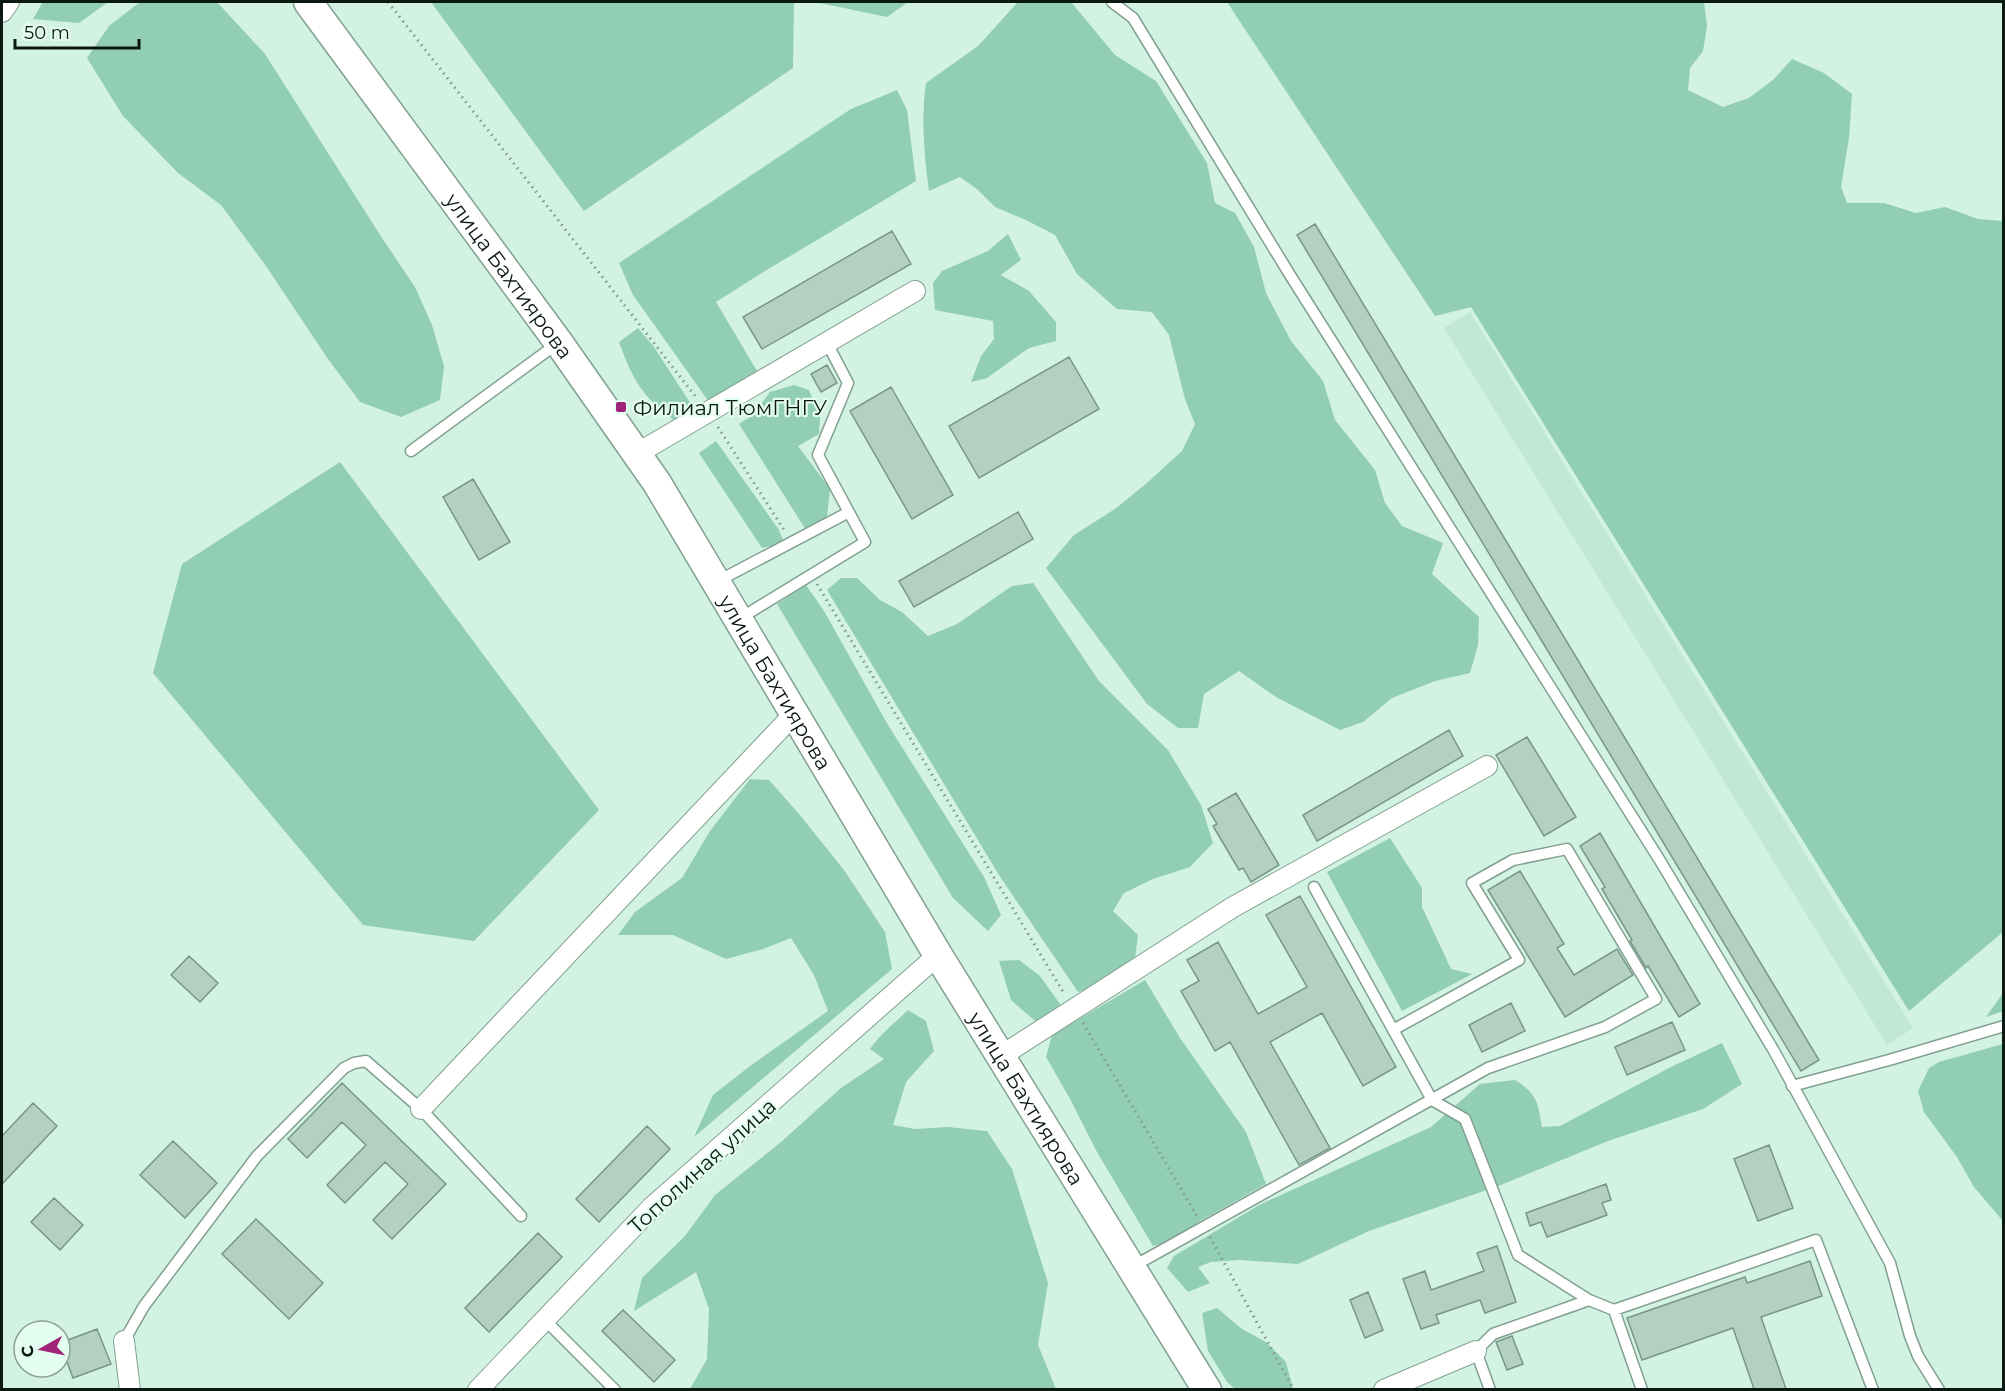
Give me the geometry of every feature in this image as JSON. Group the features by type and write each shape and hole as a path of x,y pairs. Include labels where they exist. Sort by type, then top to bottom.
{"main road":[{"name":"улица Бахтиярова","path":"308,2 638,453 717,581 938,955 1207,1389"}],"street":[{"path":"2,12 9,2"},
{"path":"638,453 915,291"},
{"path":"421,1109 795,713"},
{"path":"1001,1056 1233,907 1487,766"},
{"name":"Тополиная улица","path":"478,1389 652,1207 938,955"},
{"path":"124,1341 130,1389"},
{"path":"1384,1389 1476,1351"}],"lane":[{"path":"1112,2 1133,18 1290,275 1659,859 1792,1086 1890,1263 1917,1356 1939,1389"},
{"path":"411,452 559,343"},
{"path":"739,619 865,542 818,455 848,383 827,343"},
{"path":"717,581 849,512"},
{"path":"1132,1267 1488,1068 1605,1028 1656,999 1568,849 1513,860 1472,883 1519,960 1393,1030"},
{"path":"1314,887 1432,1100 1464,1119 1518,1255 1589,1300 1614,1310 1815,1240 1873,1389"},
{"path":"1792,1086 2004,1026"},
{"path":"124,1341 144,1305 257,1156 344,1068 354,1063 366,1061 421,1109 521,1216"},
{"path":"1490,1389 1476,1351 1493,1334 1589,1300"},
{"path":"1614,1310 1642,1389"},
{"path":"545,1320 615,1389"}],"path":[{"path":"388,2 708,412 791,542"},
{"path":"811,575 1204,1228 1294,1389"}],"shaded area":[{"path":"43,2 108,2 79,23 33,19"},
{"path":"140,2 217,2 265,54 415,287 432,325 444,366 440,400 401,417 360,402 221,205 178,173 123,116 87,58 109,26"},
{"path":"431,2 794,2 793,68 584,211"},
{"path":"815,2 908,2 887,17"},
{"path":"1018,2 1071,2 1115,55 1156,81 1207,163 1215,203 1235,213 1254,247 1266,293 1291,341 1323,381 1335,420 1375,470 1385,503 1402,526 1443,543 1432,574 1479,617 1478,645 1470,673 1435,681 1392,698 1363,722 1340,730 1276,697 1239,671 1204,694 1198,728 1178,728 1147,704 1046,568 1074,535 1115,509 1182,451 1195,424 1185,399 1169,335 1152,312 1117,309 1077,274 1055,235 995,207 977,189 960,177 929,191 924,137 926,83 978,46"},
{"path":"1227,2 1704,2 1707,26 1703,51 1690,68 1688,90 1723,107 1749,98 1774,79 1792,59 1824,73 1852,94 1849,138 1841,187 1847,203 1884,203 1916,213 1945,207 1978,219 2003,221 2003,932 1909,1011 1471,307 1435,316"},
{"path":"897,90 907,110 916,181 716,302 757,371 709,402 633,295 619,263 851,109"},
{"path":"1008,234 1021,260 1001,275 1029,291 1056,322 1056,341 1029,348 987,378 971,382 981,356 994,339 993,321 935,310 933,283 942,271 988,251"},
{"path":"1470,312 1913,1028 1887,1045 1444,328"},
{"path":"638,328 654,347 698,415 674,420 663,412 639,386 619,342"},
{"path":"794,385 809,390 820,418 819,434 798,446 830,489 827,517 806,530 739,424 753,415 770,392"},
{"path":"716,441 779,530 784,543 762,548 699,453"},
{"path":"340,462 599,810 474,941 363,925 153,673 182,564"},
{"path":"841,578 857,578 880,600 902,612 928,636 957,624 1012,586 1033,583 1099,681 1168,750 1201,805 1213,843 1190,867 1153,879 1124,893 1113,911 1138,935 1135,958 1108,983 1078,992 999,875 827,590"},
{"path":"806,585 824,611 888,725 984,877 1001,915 988,931 953,898 777,604"},
{"path":"750,779 769,780 844,870 885,932 892,969 694,1137 713,1095 828,1011 814,975 791,938 763,949 726,959 673,935 618,935 635,912 682,878 710,831"},
{"path":"1390,838 1422,888 1422,907 1451,969 1472,974 1402,1011 1327,872"},
{"path":"1019,960 1040,976 1065,1011 1043,1028 1011,1000 999,961"},
{"path":"1145,980 1180,1038 1246,1132 1266,1184 1200,1221 1179,1239 1153,1246 1097,1152 1046,1057 1052,1035"},
{"path":"2003,993 2003,1011 1986,1017"},
{"path":"908,1010 926,1021 934,1051 906,1082 893,1125 915,1129 948,1127 987,1131 1012,1169 1048,1283 1038,1345 1056,1389 690,1389 707,1359 709,1309 696,1272 634,1311 642,1278 685,1236 715,1195 781,1142 841,1088 884,1059 870,1049 883,1033"},
{"path":"1722,1043 1742,1084 1703,1109 1608,1141 1501,1185 1369,1231 1298,1264 1239,1260 1211,1262 1198,1267 1210,1283 1188,1292 1167,1268 1174,1256 1261,1204 1431,1127 1480,1084 1515,1080 1535,1099 1542,1127 1560,1126 1671,1067"},
{"path":"2004,1044 2003,1221 1974,1187 1957,1157 1924,1112 1918,1091 1929,1068 1939,1062"},
{"path":"1217,1308 1242,1329 1266,1342 1286,1362 1293,1389 1235,1389 1227,1382 1208,1351 1202,1313"}],"building":[{"path":"1315,224 1819,1060 1801,1071 1297,235"},
{"path":"892,231 911,264 762,349 743,317"},
{"path":"1069,357 1099,409 979,478 949,426"},
{"path":"827,365 837,383 821,392 811,374"},
{"path":"891,387 953,495 912,519 850,411"},
{"path":"473,479 510,542 479,560 443,497"},
{"path":"1018,512 1033,539 914,607 899,581"},
{"path":"1449,730 1463,756 1317,841 1303,815"},
{"path":"1527,737 1576,817 1544,836 1496,755"},
{"path":"1236,793 1279,865 1251,882 1243,868 1239,870 1213,826 1217,824 1208,809"},
{"path":"1600,833 1700,1004 1679,1017 1630,941 1632,940 1602,889 1605,887 1580,846"},
{"path":"1520,871 1564,944 1557,948 1574,975 1617,949 1633,975 1565,1017 1488,890"},
{"path":"1300,896 1396,1067 1363,1086 1322,1013 1270,1042 1330,1148 1299,1165 1230,1042 1215,1051 1181,991 1199,981 1187,960 1218,942 1258,1014 1307,987 1266,915"},
{"path":"189,956 218,983 200,1002 171,975"},
{"path":"1511,1003 1525,1031 1482,1052 1469,1025"},
{"path":"1672,1022 1685,1050 1627,1075 1615,1047"},
{"path":"342,1083 446,1184 392,1239 373,1220 408,1184 385,1162 345,1203 327,1185 366,1145 342,1122 307,1158 288,1139"},
{"path":"33,1103 57,1126 2,1184 2,1136"},
{"path":"647,1126 670,1149 599,1222 576,1199"},
{"path":"173,1141 217,1183 185,1218 140,1175"},
{"path":"1769,1145 1793,1208 1758,1221 1734,1159"},
{"path":"1606,1184 1611,1200 1602,1203 1607,1215 1547,1237 1541,1222 1530,1226 1526,1213"},
{"path":"54,1198 83,1225 60,1250 31,1222"},
{"path":"256,1219 323,1283 289,1319 222,1254"},
{"path":"538,1233 562,1257 489,1332 465,1308"},
{"path":"1497,1246 1516,1302 1485,1313 1480,1300 1436,1315 1439,1323 1421,1329 1403,1279 1425,1271 1431,1290 1484,1271 1477,1253"},
{"path":"1810,1261 1822,1296 1761,1317 1786,1389 1754,1389 1733,1328 1642,1360 1627,1318 1745,1277 1747,1283"},
{"path":"1368,1292 1383,1330 1365,1338 1350,1300"},
{"path":"623,1310 675,1360 654,1382 602,1331"},
{"path":"97,1329 111,1364 73,1378 72,1338"},
{"path":"1512,1336 1523,1364 1507,1370 1496,1342"}],"place":[{"name":"Филиал ТюмГНГУ","path":"621,407"}]}
